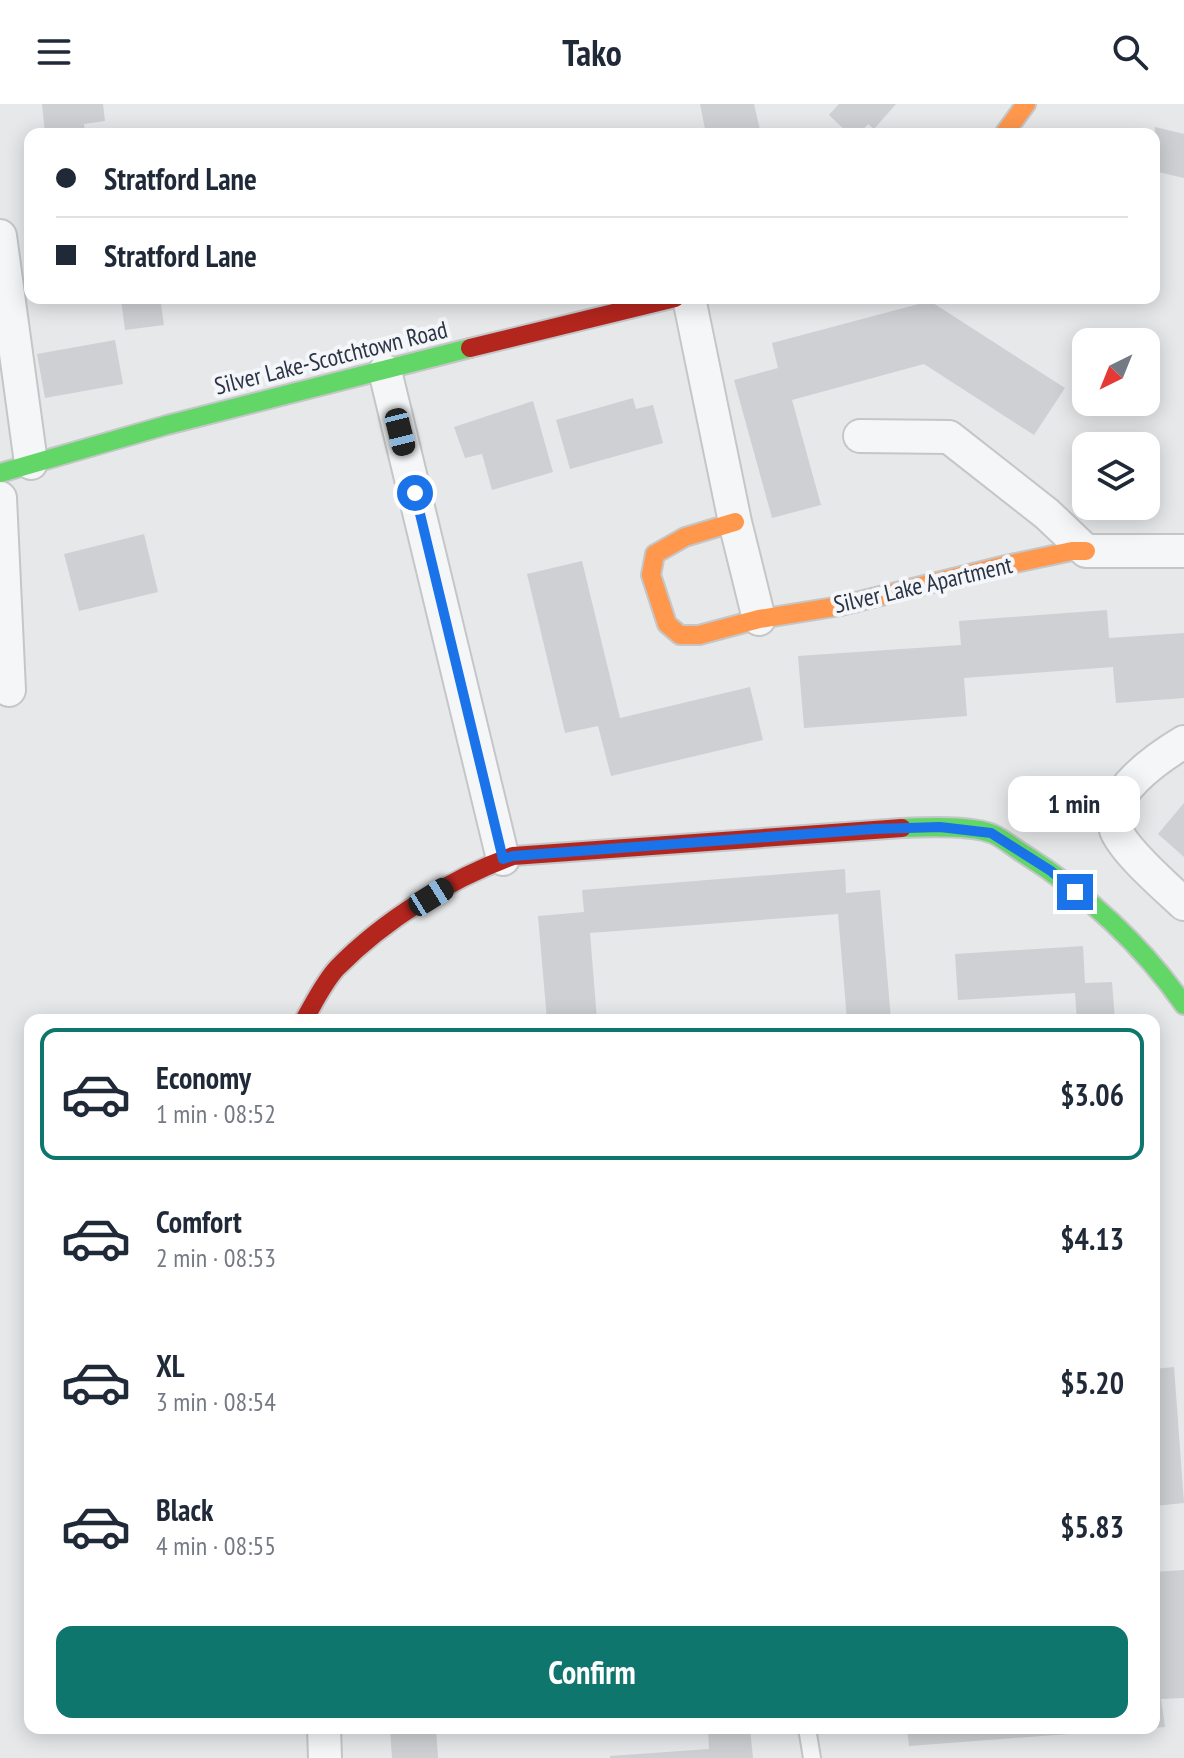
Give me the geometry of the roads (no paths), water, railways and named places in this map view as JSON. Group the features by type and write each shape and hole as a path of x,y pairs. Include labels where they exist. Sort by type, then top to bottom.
{"street":[{"path":"1008,128 1026,104"},
{"path":"0,236 31,463"},
{"name":"Silver Lake-Scotchtown Road","path":"0,473 219,410 651,304"},
{"path":"690,304 735,522 759,619"},
{"path":"385,371 503,859"},
{"path":"860,436 949,437 1047,514 1086,551"},
{"path":"0,498 9,690"},
{"name":"Silver Lake Apartment","path":"735,522 685,537 655,554 651,575 667,624 680,635 699,635 759,619 840,606 1072,551 1184,551"},
{"path":"1184,742 1139,774 1118,800 1113,816 1116,831 1128,846 1184,904"},
{"path":"308,1014 335,970 385,926 476,869 513,856 874,829 940,827 991,833 1051,871 1122,933 1164,976 1184,1005"},
{"path":"324,1734 325,1758"}],"lane":[{"path":"808,1734 812,1758"}]}
